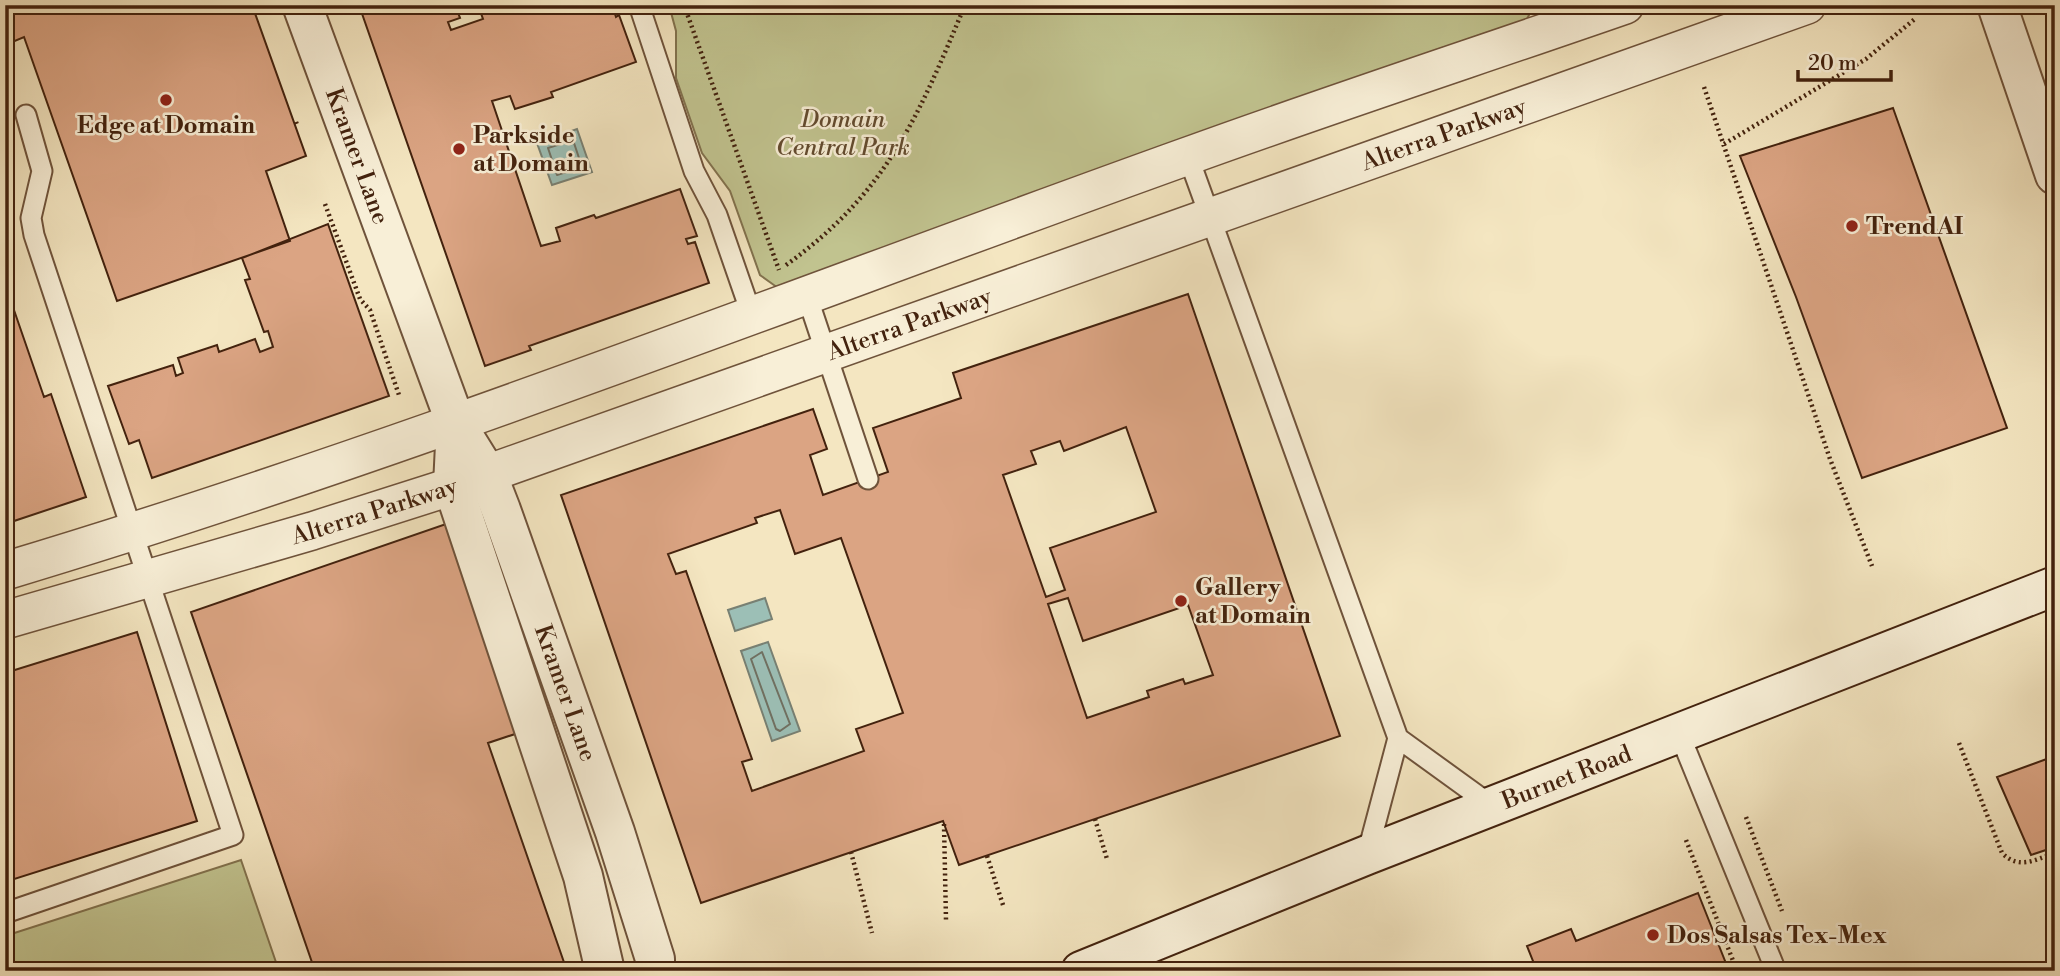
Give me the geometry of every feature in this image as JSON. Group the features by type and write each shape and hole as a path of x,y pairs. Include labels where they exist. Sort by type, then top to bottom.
{"street":[{"name":"Kramer Lane","path":"302,5 456,424 583,876 605,971"},
{"path":"5,571 134,532 456,424 1188,156 1563,15 1625,5"},
{"name":"Alterra Parkway","path":"5,620 149,576 312,531 470,480 1807,5"},
{"path":"1997,5 2055,175"},
{"name":"Kramer Lane","path":"470,480 615,832 655,959 655,971"},
{"name":"Burnet Road","path":"1096,968 1367,855 2055,586"}],"lane":[{"path":"639,5 694,171 718,215 752,316"},
{"path":"5,913 233,835 34,235 31,218 42,171 26,115"},
{"path":"1188,156 1398,738 1492,806"},
{"path":"807,296 868,479"},
{"path":"1679,733 1776,971"},
{"path":"1367,855 1398,738"}],"path":[{"path":"684,5 779,270 818,243 851,212 880,175 920,112 965,5"},
{"path":"1724,144 1885,46 1916,18"},
{"path":"1704,87 1830,459 1872,566"},
{"path":"325,204 360,299 370,310 400,398"},
{"path":"1959,743 2002,853 2012,863 2020,865 2055,853"},
{"path":"1746,817 1784,917"},
{"path":"1096,819 1107,859"},
{"path":"944,824 946,920"},
{"path":"1686,840 1737,971"},
{"path":"851,852 872,933"},
{"path":"987,856 1004,908"}],"green space":[{"name":"Domain Central Park","path":"669,5 1533,7 1523,27 778,288 760,275 730,191 702,153 676,78 676,31"},
{"path":"241,860 279,971 5,971 5,936"}],"water":[{"path":"577,129 592,172 552,185 537,143"},
{"path":"765,598 772,619 735,631 728,610"},
{"path":"768,642 800,731 772,741 741,651"}],"building":[{"name":"Edge at Domain","path":"5,5 252,5 306,156 266,171 290,241 117,301 24,37 10,43 5,32"},
{"name":"Parkside at Domain","path":"359,5 455,5 460,18 448,22 451,30 483,19 478,5 612,5 616,17 619,15 636,62 551,92 553,97 515,109 510,96 492,101 541,246 560,241 556,228 594,215 596,218 680,189 697,236 686,239 688,244 695,242 709,283 529,346 531,350 485,366"},
{"name":"TrendAI","path":"1893,108 2007,428 1862,478 1796,297 1740,156"},
{"path":"328,224 389,396 152,478 139,440 129,444 108,386 173,365 176,376 183,373 178,358 217,345 219,352 255,339 260,352 273,347 268,331 264,332 245,280 250,279 242,258"},
{"path":"5,284 44,397 51,394 86,497 5,524"},
{"name":"Gallery at Domain","path":"1188,294 1340,736 959,865 943,821 701,903 561,495 813,409 827,449 810,455 823,495 888,472 873,428 961,398 953,373","holes":["1126,427 1156,512 1050,548 1065,590 1046,597 1003,475 1036,464 1031,451 1060,441 1064,451","780,510 795,554 841,538 903,713 856,729 864,751 752,791 742,762 752,759 686,571 676,574 668,554 757,523 755,518","1068,598 1083,641 1188,605 1213,675 1185,684 1183,679 1147,691 1149,697 1087,718 1048,604"]},
{"path":"446,524 518,733 488,743 567,971 315,971 191,612"},
{"path":"137,632 197,821 5,882 5,673"},
{"path":"2055,756 2055,847 2031,855 1997,777"},
{"name":"Dos Salsas Tex-Mex","path":"1698,893 1729,971 1537,971 1527,946 1571,929 1576,941"}],"place":[{"name":"Edge at Domain","path":"166,100"},
{"name":"Parkside at Domain","path":"459,149"},
{"name":"TrendAI","path":"1852,226"},
{"name":"Gallery at Domain","path":"1181,601"},
{"name":"Dos Salsas Tex-Mex","path":"1653,935"}]}
